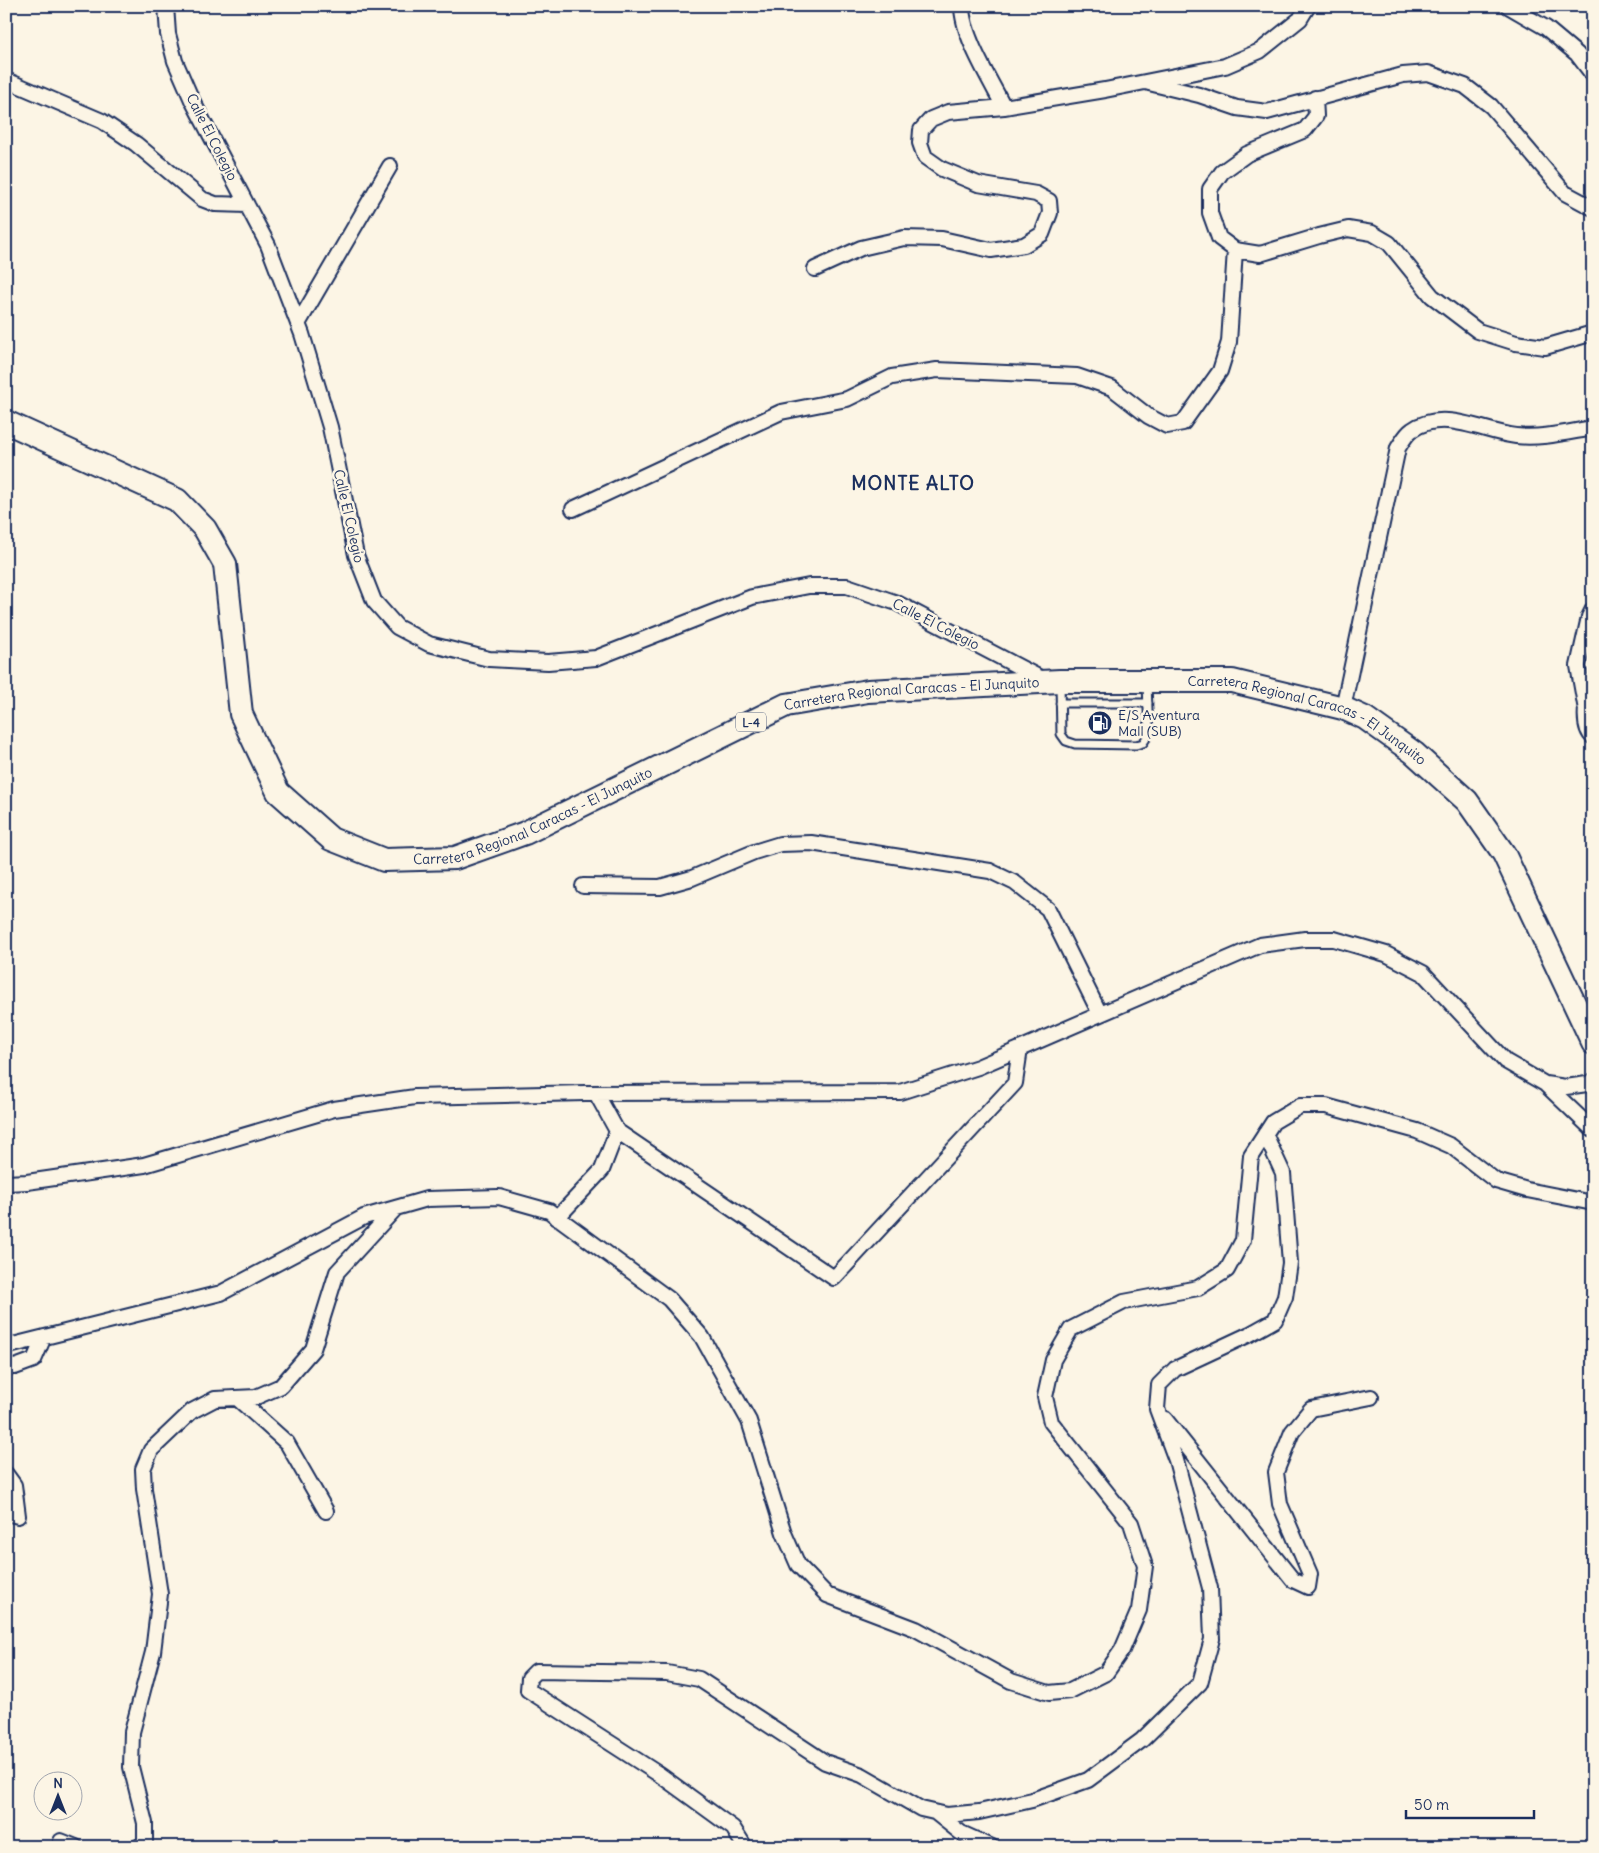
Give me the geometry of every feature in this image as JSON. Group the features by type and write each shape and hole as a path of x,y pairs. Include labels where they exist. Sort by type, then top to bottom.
{"main road":[{"name":"Carretera Regional Caracas - El Junquito","path":"6,422 177,500 206,529 225,564 241,714 278,792 331,839 384,860 455,858 525,833 786,705 868,691 1056,689 1147,681 1232,681 1343,708 1365,718 1414,753 1467,800 1504,854 1593,1043"}],"street":[{"name":"Calle El Colegio","path":"166,6 168,34 175,61 192,100 268,245 298,324 330,427 356,555 374,601 398,628 429,644 489,659 548,662 596,658 752,597 809,586 847,586 897,603 1056,689"},
{"path":"962,6 962,18 972,43 1004,107"},
{"path":"815,269 861,248 904,238 942,239 991,250 1024,244 1042,234 1050,213 1049,201 1036,194 978,184 942,169 925,157 920,144 921,130 931,119 948,112 1004,107 1225,66 1260,51 1300,19 1308,6"},
{"path":"1508,6 1546,28 1577,54 1593,75"},
{"path":"1146,82 1199,95 1237,108 1268,112 1403,74 1428,73 1465,86 1491,106 1565,193 1593,208"},
{"path":"6,80 102,121 136,144 202,199 215,204 247,205"},
{"path":"1315,98 1316,116 1305,130 1247,154 1222,172 1210,190 1210,213 1219,238 1235,250 1260,254 1348,229 1372,233 1389,243 1432,296 1478,331 1516,343 1545,347 1593,333"},
{"path":"298,324 390,166"},
{"path":"573,509 781,412 847,399 892,377 937,370 1077,376 1112,388 1148,416 1167,426 1183,423 1220,371 1229,342 1235,250"},
{"path":"1343,708 1398,448 1411,430 1429,421 1454,421 1517,436 1541,436 1593,428"},
{"path":"1586,710 1578,666 1589,617 1593,609"},
{"path":"1593,680 1587,694 1586,710 1586,720 1590,735 1593,737"},
{"path":"583,886 660,887 692,878 754,852 780,844 811,843 990,871 1014,883 1048,909 1100,1014"},
{"path":"6,1183 27,1182 144,1165 334,1109 414,1097 596,1093 900,1092 978,1067 1260,945 1306,939 1334,939 1386,954 1423,973 1505,1061 1545,1084 1593,1130"},
{"path":"596,1093 617,1131 834,1278 1014,1083 1020,1049"},
{"path":"1545,1084 1566,1087 1587,1084 1593,1081"},
{"path":"6,1343 14,1345 221,1293 364,1217 427,1199 499,1197 549,1211 669,1300 702,1337 749,1421 784,1533 798,1565 827,1595 916,1629 1011,1681 1049,1693 1070,1691 1106,1673 1122,1650 1140,1610 1145,1566 1130,1523 1051,1422 1045,1398 1053,1360 1071,1329 1097,1315 1124,1302 1198,1288 1227,1270 1243,1240 1251,1156 1272,1122 1300,1106 1326,1106 1417,1131 1451,1146 1496,1181 1527,1190 1593,1203"},
{"path":"557,1218 602,1170 617,1131"},
{"path":"746,1847 733,1828 660,1775 528,1690 529,1678 536,1671 667,1673 699,1679 825,1762 862,1775 922,1810 948,1815 979,1812 1032,1800 1088,1780 1142,1740 1200,1683 1212,1639 1210,1588 1176,1460 1156,1409 1159,1385 1175,1369 1250,1334 1275,1320 1285,1297 1290,1263 1282,1173 1265,1134"},
{"path":"138,1847 145,1843 145,1823 131,1767 132,1732 153,1652 160,1594 144,1489 143,1469 151,1450 192,1411 215,1399 256,1397 281,1386 312,1349 337,1272 396,1208"},
{"path":"6,1366 15,1367 34,1360 44,1337"},
{"path":"237,1398 286,1443 326,1511"},
{"path":"1156,1409 1293,1580 1308,1587 1310,1574 1280,1504 1276,1472 1292,1432 1311,1409 1371,1398"},
{"path":"6,1474 14,1485 18,1516 6,1513"},
{"path":"935,1812 961,1833 992,1847"},
{"path":"61,1841 76,1847"}],"lane":[{"path":"1147,681 1148,703 1149,734 1143,743 1136,745 1075,744 1066,741 1061,734 1056,689 1148,703"}],"place":[{"name":"E/S Aventura Mall (SUB)","path":"1100,723"}],"district":[{"name":"MONTE ALTO","path":"913,483"}]}
